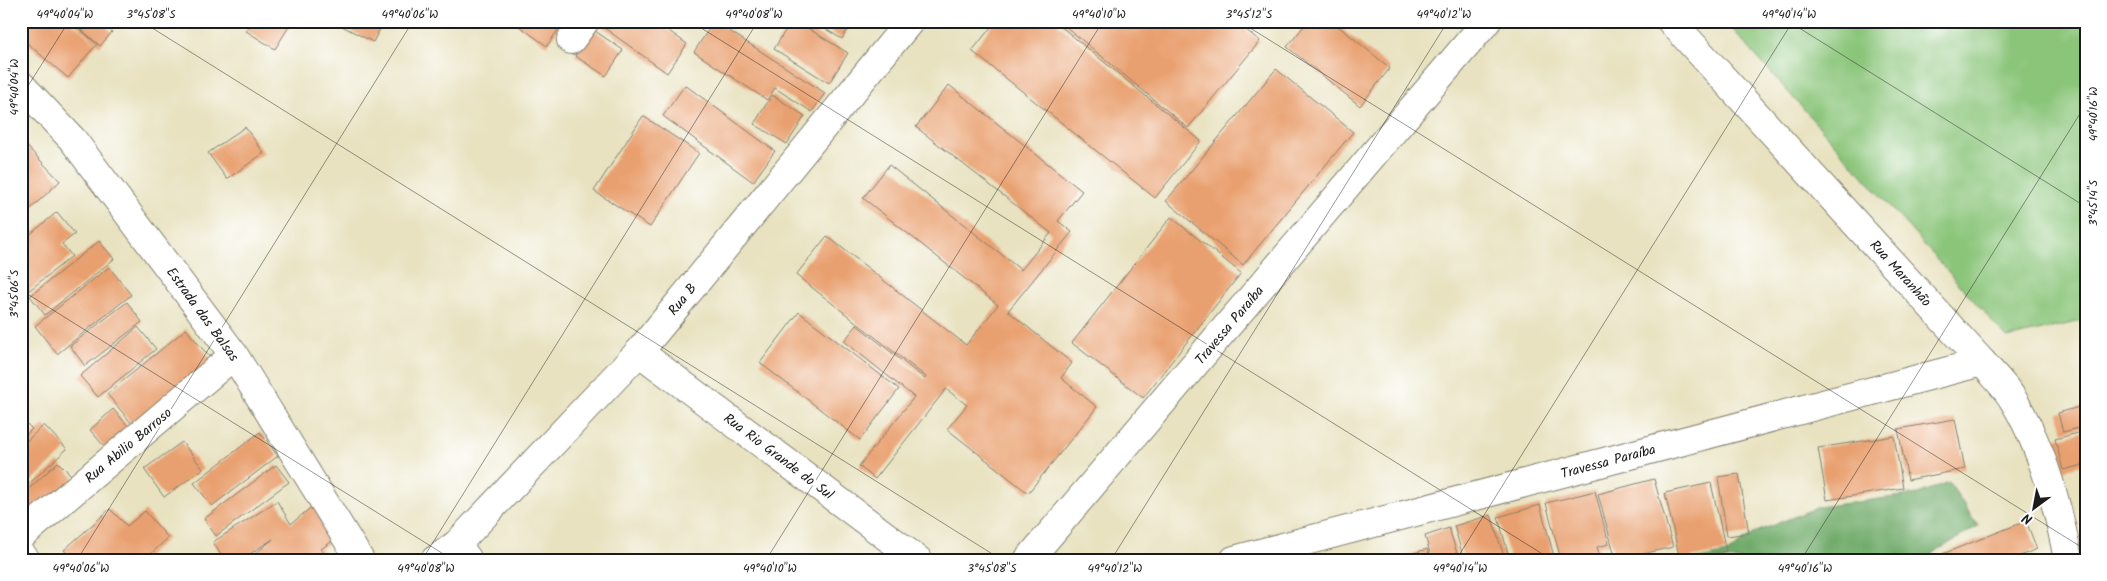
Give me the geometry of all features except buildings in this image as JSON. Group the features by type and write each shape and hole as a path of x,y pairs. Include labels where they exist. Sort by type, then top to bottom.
{"street":[{"name":"Rua B","path":"435,560 462,552 639,352 910,21"},
{"name":"Travessa Paraíba","path":"1028,560 1487,21"},
{"name":"Rua Maranhão","path":"1671,21 1982,362 2014,400 2033,439 2058,505 2068,560"},
{"name":"Estrada das Balsas","path":"21,85 73,140 234,355 360,560"},
{"name":"Rua Rio Grande do Sul","path":"639,352 918,560"},
{"name":"Rua Abilio Barroso","path":"21,536 234,355"},
{"name":"Travessa Paraíba","path":"1234,560 1982,362"},
{"path":"21,554 26,560"}],"green space":[{"path":"1725,21 2086,21 2086,320 2007,338"},
{"path":"1949,482 1978,526 1931,554 1933,560 1695,560 1727,553 1754,533 1818,507 1918,494"}]}
